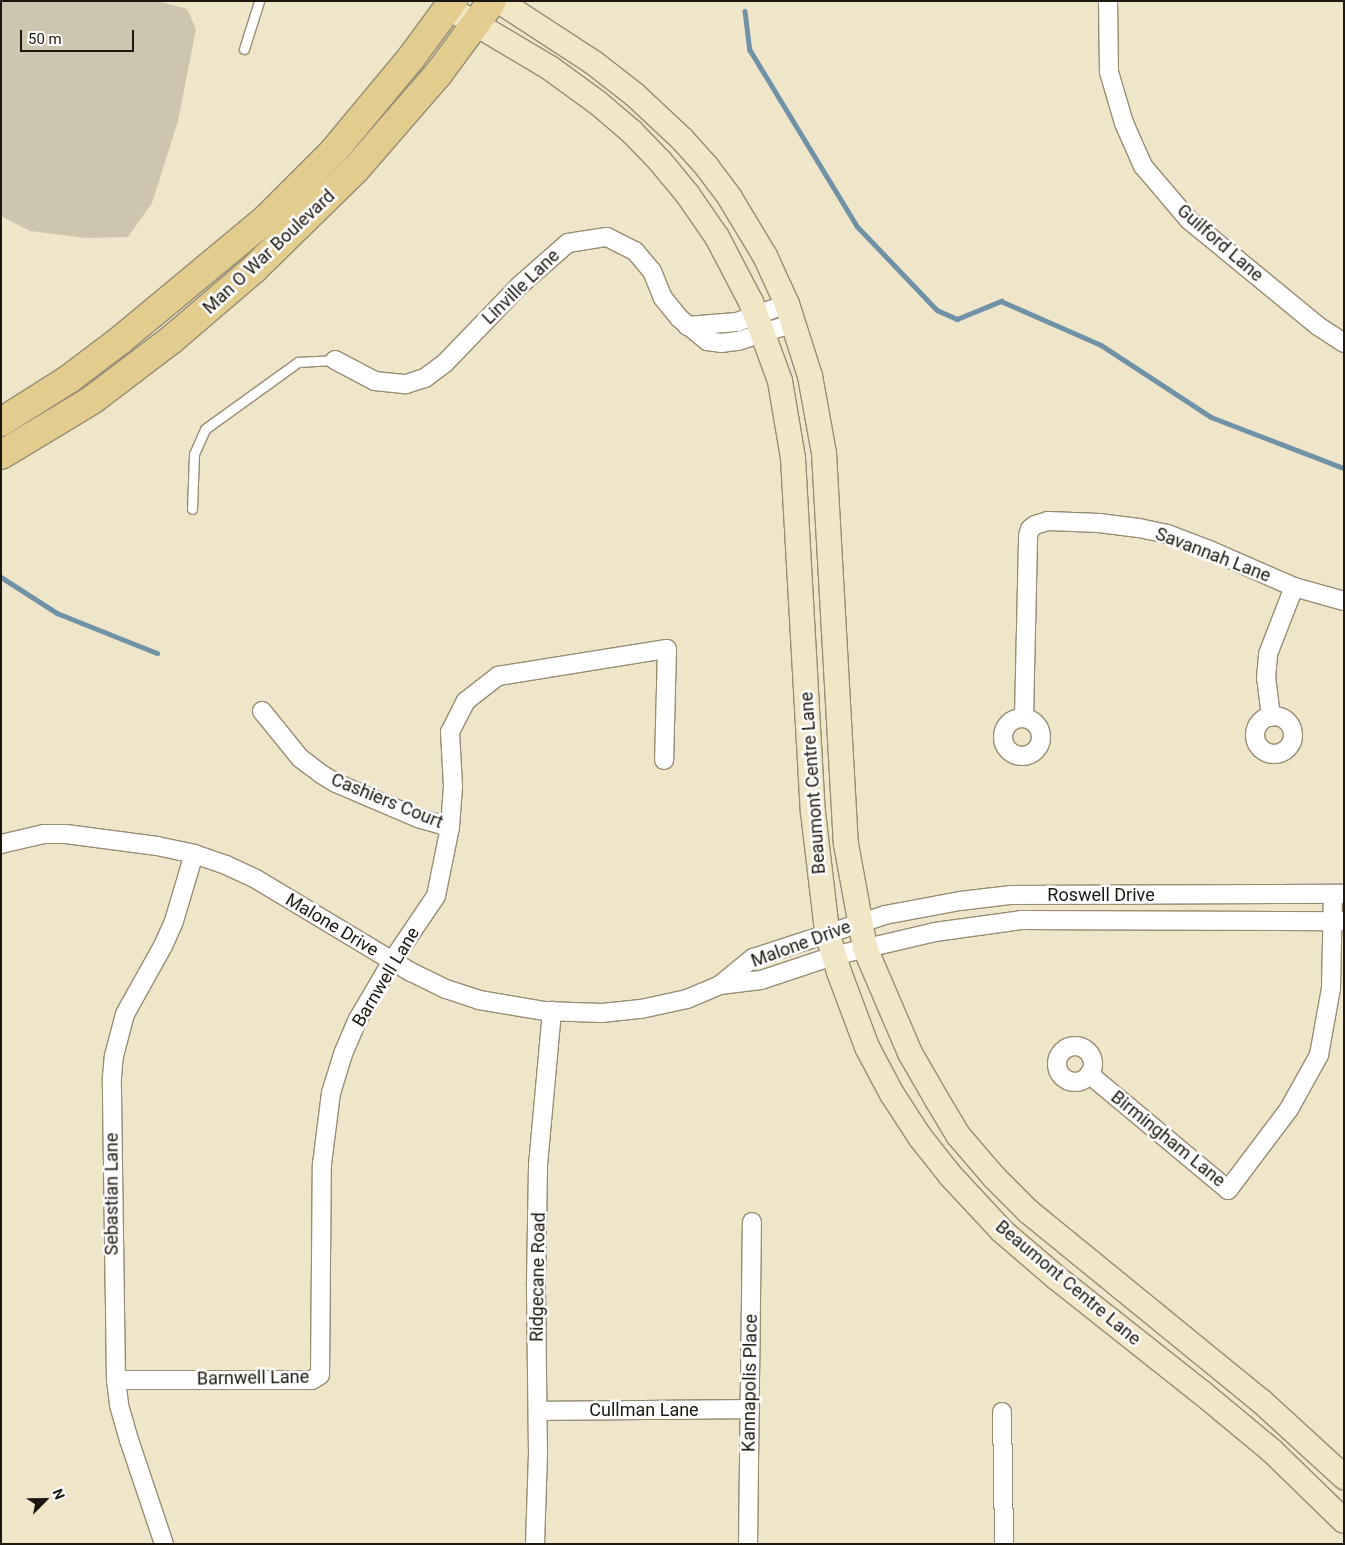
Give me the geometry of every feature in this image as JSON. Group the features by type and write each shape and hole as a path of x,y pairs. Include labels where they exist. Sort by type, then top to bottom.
{"main road":[{"name":"Man O War Boulevard","path":"1,455 92,400 178,334 254,269 355,170 439,73 478,13 492,1"},
{"name":"Man O War Boulevard","path":"1,422 69,379 118,342 266,219 333,152 411,58 448,5"}],"street":[{"name":"Beaumont Centre Lane","path":"499,1 594,63 634,95 682,139 708,167 730,198 764,256 790,314 810,376 824,453 845,835 860,922 865,948 910,1053 932,1092 958,1135 994,1177 1029,1212 1261,1401 1344,1477"},
{"name":"Guilford Lane","path":"1108,1 1109,72 1124,123 1143,166 1189,220 1318,326 1344,344"},
{"path":"448,5 478,13"},
{"name":"Beaumont Centre Lane","path":"478,13 598,103 660,161 717,237 736,271 760,325 780,381 793,458 813,812 827,932 833,956 867,1047 880,1070 920,1137 950,1175 1002,1231 1057,1278 1194,1386 1272,1452 1344,1521"},
{"name":"Linville Lane","path":"335,360 375,381 406,384 425,378 445,363 519,286 568,243 607,237 635,251 652,271 664,298 687,326 760,325 790,314"},
{"name":"Savannah Lane","path":"1024,717 1028,536 1030,529 1035,524 1048,522 1099,523 1167,534 1207,549 1294,588 1344,601"},
{"path":"1271,717 1266,678 1268,654 1294,588"},
{"name":"Barnwell Lane","path":"116,1380 312,1380 320,1375 322,1164 327,1112 337,1072 358,1019 392,960 436,896 450,827 453,786 450,732 466,701 498,676 667,649 664,760"},
{"name":"Cashiers Court","path":"262,711 300,758 321,774 336,783 418,818 450,827"},
{"name":"Malone Drive","path":"1,844 44,834 66,834 157,846 194,854 226,865 256,879 392,960 446,989 479,1000 532,1010 602,1013 642,1009 688,998 720,985 761,980 833,956 865,948"},
{"name":"Sebastian Lane","path":"164,1544 129,1440 119,1404 116,1380 112,1204 112,1077 114,1056 125,1014 163,946 174,921 194,854"},
{"name":"Roswell Drive","path":"860,922 917,907 1010,895 1338,894"},
{"name":"Birmingham Lane","path":"1089,1074 1228,1190 1289,1109 1319,1055 1331,988 1339,921 1338,894"},
{"name":"Roswell Drive","path":"865,948 935,932 1022,920 1339,921"},
{"name":"Malone Drive","path":"720,985 753,958 860,922"},
{"name":"Ridgecane Road","path":"535,1544 538,1411 538,1165 552,1011"},
{"name":"Kannapolis Place","path":"748,1544 752,1222"},
{"name":"Cullman Lane","path":"538,1411 750,1409"},
{"path":"1002,1412 1004,1544"}],"lane":[{"path":"244,49 259,1"},
{"path":"192,510 194,454 205,429 298,362 335,360"}],"shaded area":[{"path":"1,1 158,1 187,9 196,29 178,121 152,203 128,237 87,238 30,231 1,216"}],"waterway":[{"path":"745,11 750,50 857,226 937,310 957,319 1001,301 1101,345 1211,417 1344,468"},
{"path":"1,577 57,613 157,653"}]}
